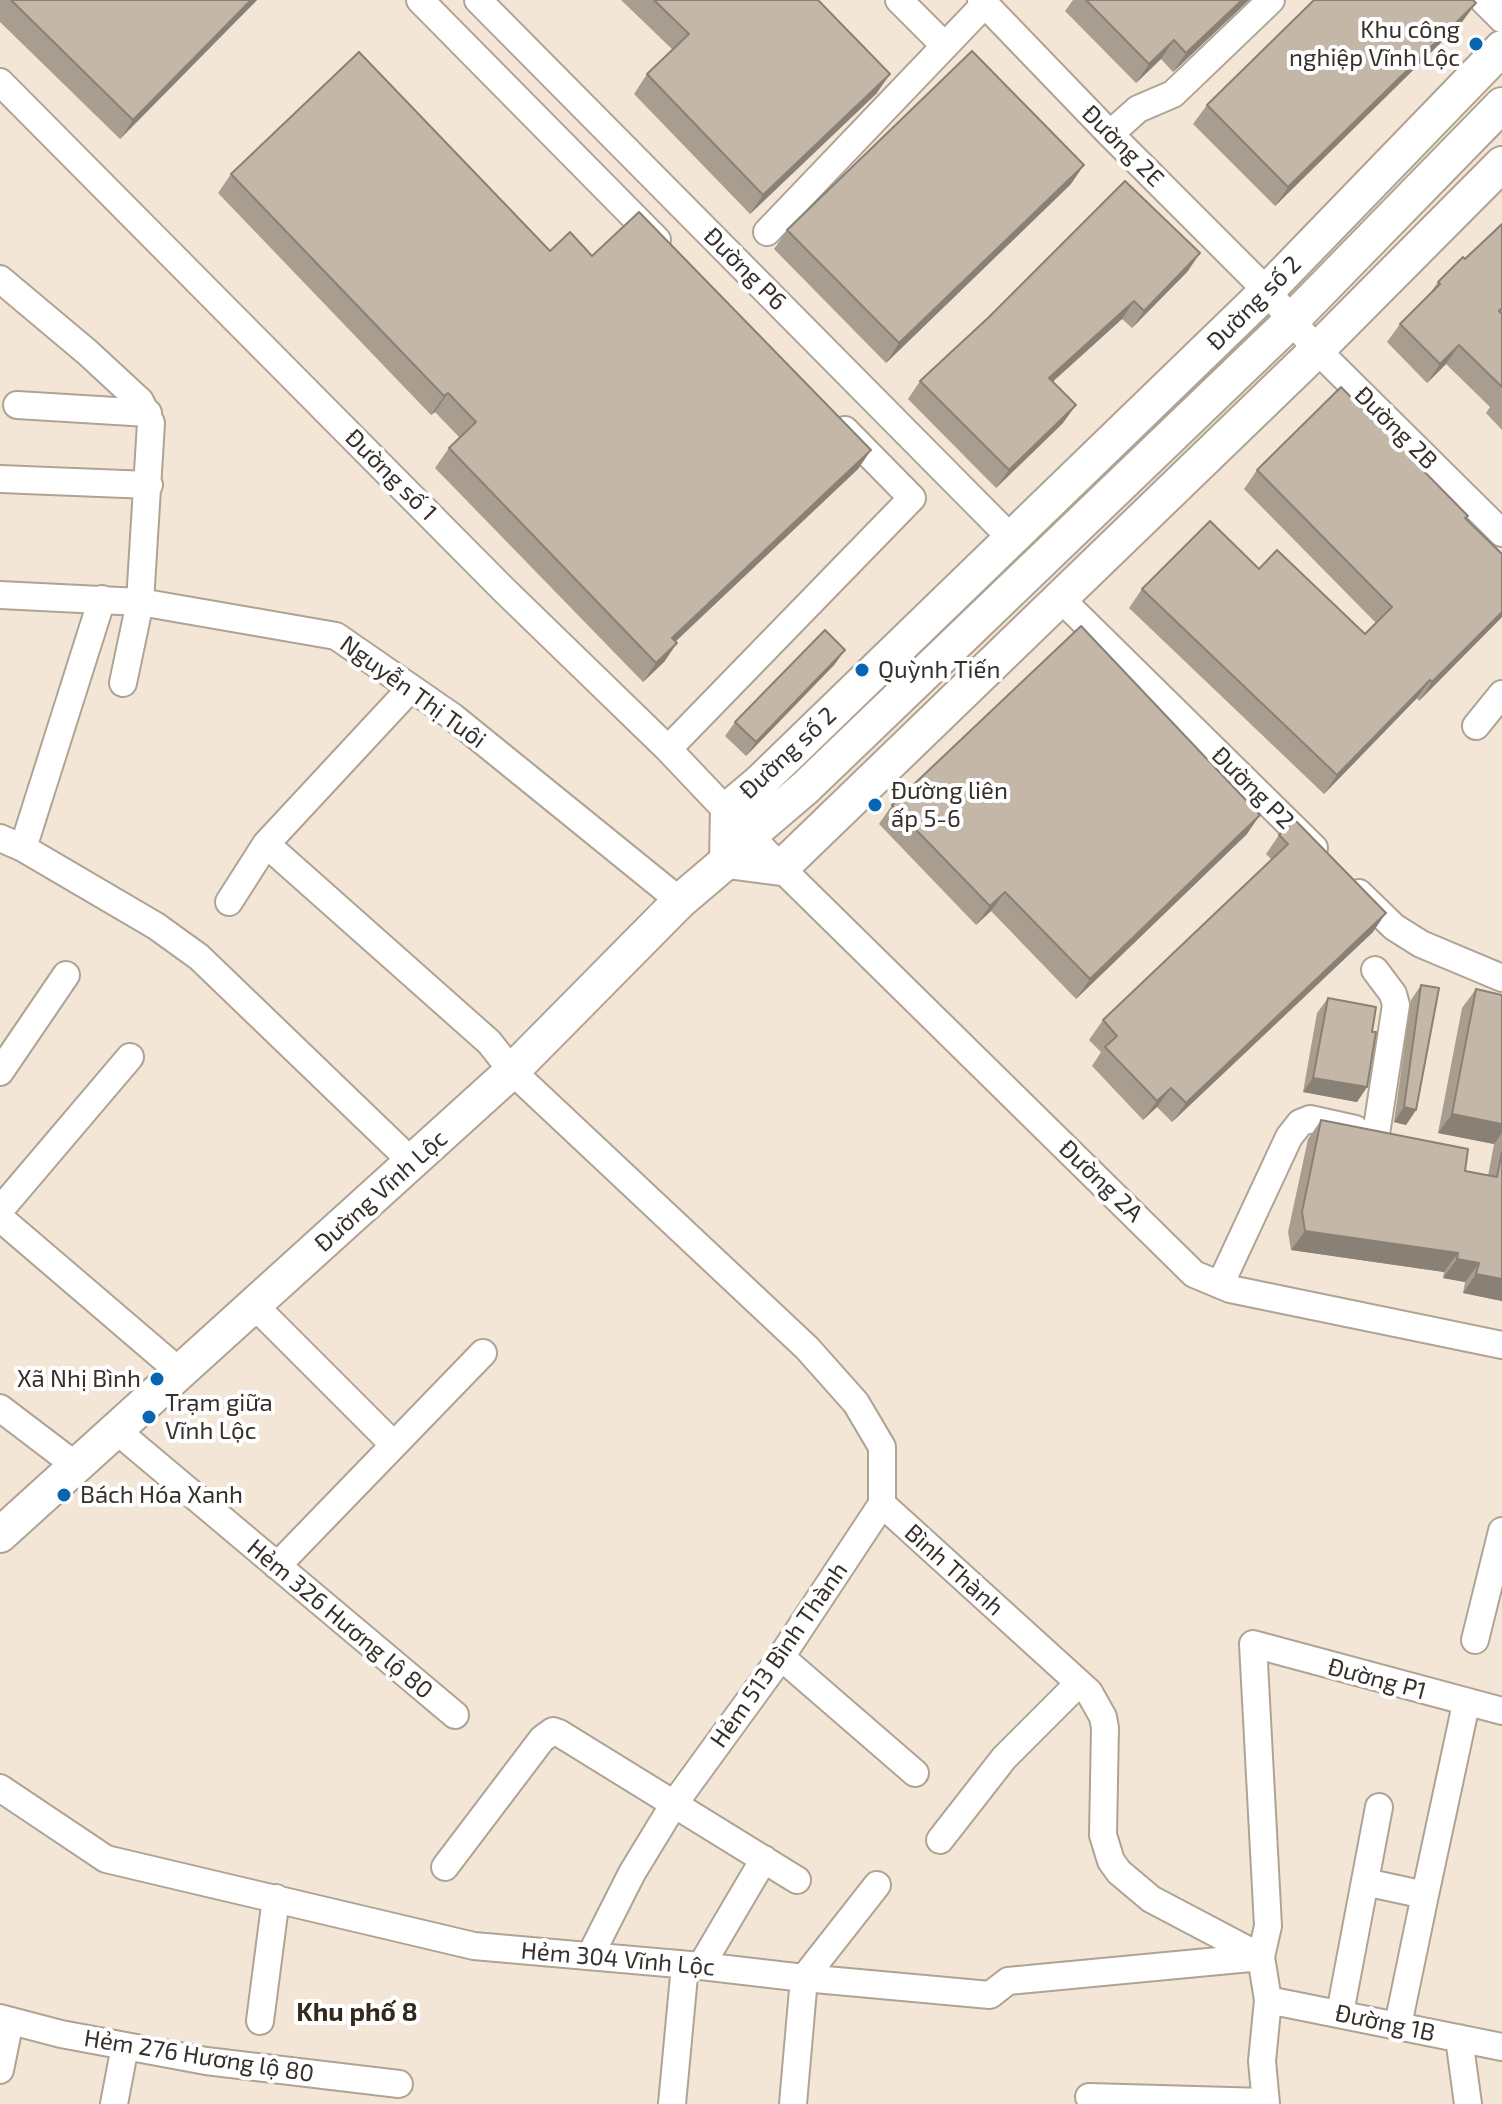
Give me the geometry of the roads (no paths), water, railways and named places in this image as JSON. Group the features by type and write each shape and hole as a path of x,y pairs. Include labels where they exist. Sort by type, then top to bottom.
{"main road":[{"name":"Đường số 2","path":"727,861 740,822 1011,538 1267,291 1502,48"},
{"name":"Đường số 2","path":"740,822 784,807 1292,320 1502,105"},
{"path":"727,861 781,868 1317,350 1502,164"},
{"name":"Đường Vĩnh Lộc","path":"0,1535 413,1163 512,1071 680,901 727,861"}],"street":[{"path":"420,0 677,260"},
{"name":"Đường P6","path":"478,0 1011,538"},
{"path":"899,0 945,46"},
{"path":"1110,134 1145,105 1173,94 1271,0"},
{"path":"1483,0 1502,19"},
{"path":"767,232 945,46 983,2"},
{"name":"Đường 2E","path":"983,2 1292,320"},
{"name":"Đường số 1","path":"0,82 504,590 668,749 781,868"},
{"path":"0,279 98,361 140,401 148,413 151,423 149,485 140,602 123,683"},
{"name":"Đường 2B","path":"1292,320 1317,350 1502,533"},
{"path":"17,405 148,413"},
{"path":"668,749 912,498 822,407"},
{"path":"0,479 149,485"},
{"name":"Nguyễn Thị Tuôi","path":"0,595 140,602 336,636 453,717 680,901"},
{"name":"Đường P2","path":"1060,598 1394,927 1421,944 1502,978"},
{"path":"102,599 12,843 156,926 199,957 413,1163"},
{"path":"229,902 266,844 411,688"},
{"path":"1476,726 1502,694"},
{"path":"266,844 489,1042 512,1071 807,1348 856,1403 882,1447 882,1504"},
{"name":"Đường 2A","path":"781,868 1194,1274 1220,1285 1502,1345"},
{"path":"1220,1285 1289,1137 1300,1123 1310,1119 1387,1137 1396,1005 1393,994 1375,970"},
{"path":"0,1072 66,975"},
{"path":"0,1210 130,1057"},
{"path":"0,1218 180,1372"},
{"path":"254,1305 394,1445"},
{"path":"277,1566 483,1353"},
{"path":"0,1408 75,1465"},
{"name":"Hẻm 326 Hương lộ 80","path":"116,1430 455,1715"},
{"name":"Hẻm 513 Bình Thành","path":"590,1956 632,1873 674,1804 781,1657 882,1504"},
{"name":"Bình Thành","path":"882,1504 1079,1683 1097,1705 1105,1728 1103,1835 1111,1861 1119,1872 1151,1899 1261,1957"},
{"path":"1475,1640 1502,1531"},
{"name":"Đường P1","path":"1261,1957 1268,1926 1253,1644 1466,1704 1502,1711"},
{"path":"781,1657 915,1773"},
{"path":"940,1840 1004,1758 1079,1683"},
{"path":"1398,2025 1466,1704"},
{"path":"445,1867 542,1739 553,1731 797,1880"},
{"name":"Hẻm 304 Vĩnh Lộc","path":"0,1788 106,1859 474,1946 990,1995 1008,1981 1261,1957"},
{"path":"1340,2013 1379,1807"},
{"path":"672,2104 693,1965 764,1859"},
{"path":"1365,1882 1425,1895"},
{"path":"793,2104 804,1978 877,1885"},
{"path":"260,2021 276,1898"},
{"path":"1089,2097 1266,2103 1262,2061 1268,2000 1261,1957"},
{"name":"Đường 1B","path":"1268,2000 1502,2047"},
{"path":"0,2070 5,2019"},
{"name":"Hẻm 276 Hương lộ 80","path":"5,2019 61,2034 206,2061 399,2084"},
{"path":"1459,2038 1468,2104"},
{"path":"114,2104 125,2046"}],"place":[{"name":"Khu công nghiệp Vĩnh Lộc","path":"1476,44"},
{"name":"Quỳnh Tiến","path":"862,670"},
{"name":"Đường liên ấp 5-6","path":"875,805"},
{"name":"Xã Nhị Bình","path":"157,1379"},
{"name":"Trạm giữa Vĩnh Lộc","path":"149,1417"},
{"name":"Bách Hóa Xanh","path":"64,1495"}],"district":[{"name":"Khu phố 8","path":"357,2012"}]}
